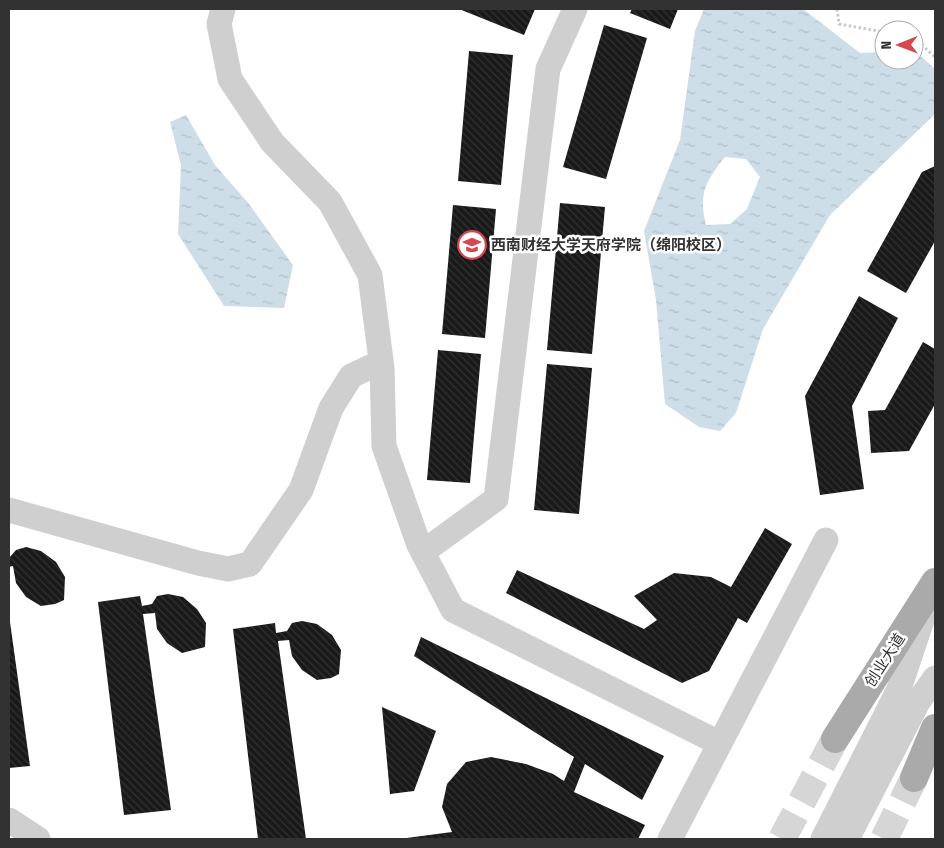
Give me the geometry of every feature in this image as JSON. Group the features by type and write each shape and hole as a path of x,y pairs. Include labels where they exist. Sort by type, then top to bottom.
{"main road":[{"name":"创业大道","path":"835,739 935,584"},
{"path":"914,778 935,728"}],"street":[{"path":"223,9 219,24 230,79 272,142 330,202 370,275 381,362 384,446 423,552 452,610 720,743"},
{"path":"423,552 496,499 548,69 575,9"},
{"path":"9,510 198,563 228,569 250,564 301,490 332,408 351,376 381,362"},
{"path":"670,839 826,540"},
{"path":"822,839 899,689 935,584"},
{"path":"848,839 918,702 935,678"},
{"path":"9,820 38,839"}],"path":[{"path":"837,9 839,24 874,30"},
{"path":"924,47 935,57"}],"water":[{"path":"704,9 803,9 860,53 874,52 874,70 924,70 924,59 935,69 935,114 830,215 763,329 736,413 720,431 699,427 665,404 656,300 644,231 680,140 695,31","holes":["725,157 746,159 760,177 747,209 730,224 706,225 703,204 705,188"]},
{"path":"186,115 215,165 249,204 293,265 284,308 224,306 178,234 181,165 170,122"}],"building":[{"path":"459,9 535,9 524,35"},
{"path":"632,9 678,9 670,29 630,13"},
{"path":"604,25 647,38 606,179 563,167"},
{"path":"469,51 513,55 501,185 458,181"},
{"path":"935,166 935,241 906,293 867,271 922,172"},
{"path":"560,203 605,207 592,354 547,350"},
{"path":"453,205 496,209 485,338 442,334"},
{"path":"859,296 898,318 852,406 864,489 820,495 805,396"},
{"path":"923,342 935,349 935,404 909,451 871,453 868,411 885,410"},
{"path":"438,350 481,354 470,483 427,480"},
{"path":"547,364 592,368 579,514 534,510"},
{"path":"765,528 792,544 747,623 738,618 709,671 682,683 506,593 517,570 644,629 657,620 634,596 674,573 711,577 731,587"},
{"path":"26,547 41,551 56,562 65,577 64,600 55,604 41,606 26,597 16,583 13,566 9,567 9,558 16,550"},
{"path":"168,594 183,597 197,609 206,623 205,647 182,653 167,643 157,629 155,613 143,614 171,810 124,815 98,602 140,596 142,606 152,604 157,596"},
{"path":"302,621 317,624 332,635 341,650 339,674 331,678 317,680 302,670 292,656 289,640 278,641 306,839 258,839 233,629 275,623 276,633 287,631 292,623"},
{"path":"9,623 30,766 9,768"},
{"path":"421,637 664,756 642,800 585,764 574,792 645,825 638,839 399,839 452,832 442,807 447,784 466,762 491,757 526,764 553,774 564,781 574,757 414,656"},
{"path":"382,707 436,731 414,791 390,794"}],"tunnel":[{"path":"782,839 835,739"},
{"path":"884,839 914,778"}],"place":[{"name":"西南财经大学天府学院（绵阳校区）","path":"472,245"}]}
